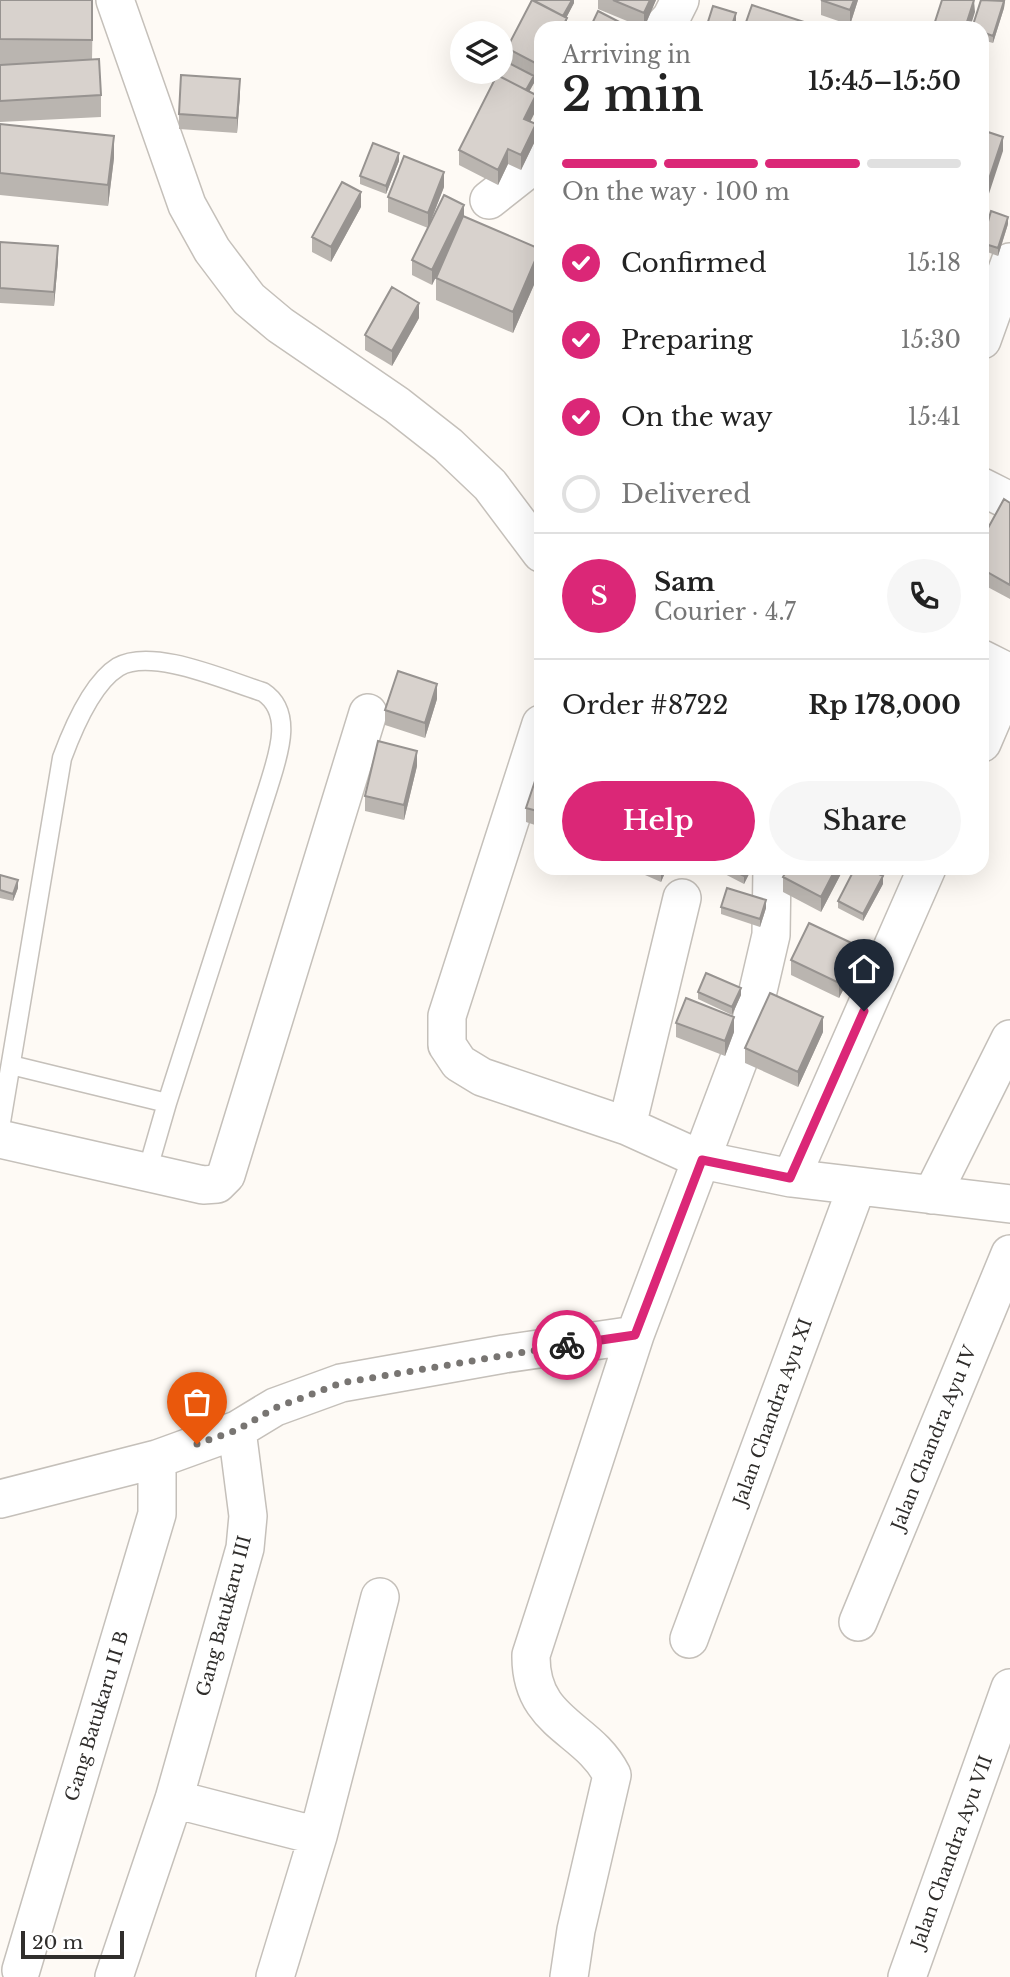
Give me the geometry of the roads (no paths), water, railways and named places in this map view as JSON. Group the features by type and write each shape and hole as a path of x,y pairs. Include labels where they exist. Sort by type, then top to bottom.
{"street":[{"path":"115,0 187,205 212,250 249,299 280,325 397,405 448,445 490,485 534,544"},
{"path":"668,21 680,0"},
{"path":"489,200 534,165"},
{"path":"989,320 1010,262"},
{"path":"989,490 1010,501"},
{"path":"989,663 1010,675 989,726"},
{"path":"0,1139 203,1185 217,1184 226,1175 368,713"},
{"path":"534,746 447,1016 447,1045 459,1063 482,1077 627,1126 702,1160 790,1178 1010,1205"},
{"path":"569,1977 576,1930 612,1775 607,1765 559,1723 545,1707 530,1670 531,1655 635,1335 747,1038 771,935 772,875"},
{"path":"790,1178 924,875"},
{"path":"627,1126 682,898"},
{"path":"932,1195 1010,1039"},
{"name":"Jalan Chandra Ayu XI","path":"689,1639 857,1186"},
{"name":"Jalan Chandra Ayu IV","path":"858,1622 1010,1254"},
{"path":"0,1500 157,1459 237,1430 275,1408 341,1383 504,1354 635,1335"},
{"name":"Gang Batukaru III","path":"114,1977 174,1799 245,1548 248,1516 237,1430"},
{"name":"Gang Batukaru II B","path":"22,1970 157,1514 157,1459"},
{"path":"275,1977 318,1836 380,1597"},
{"name":"Jalan Chandra Ayu VII","path":"908,1977 1010,1688"},
{"path":"174,1799 318,1836"}],"lane":[{"path":"0,1128 62,758 72,730 97,688 118,667 144,660 177,665 263,692 272,698 278,708 281,726 278,751 268,788 147,1172"},
{"path":"11,1065 167,1103"}]}
